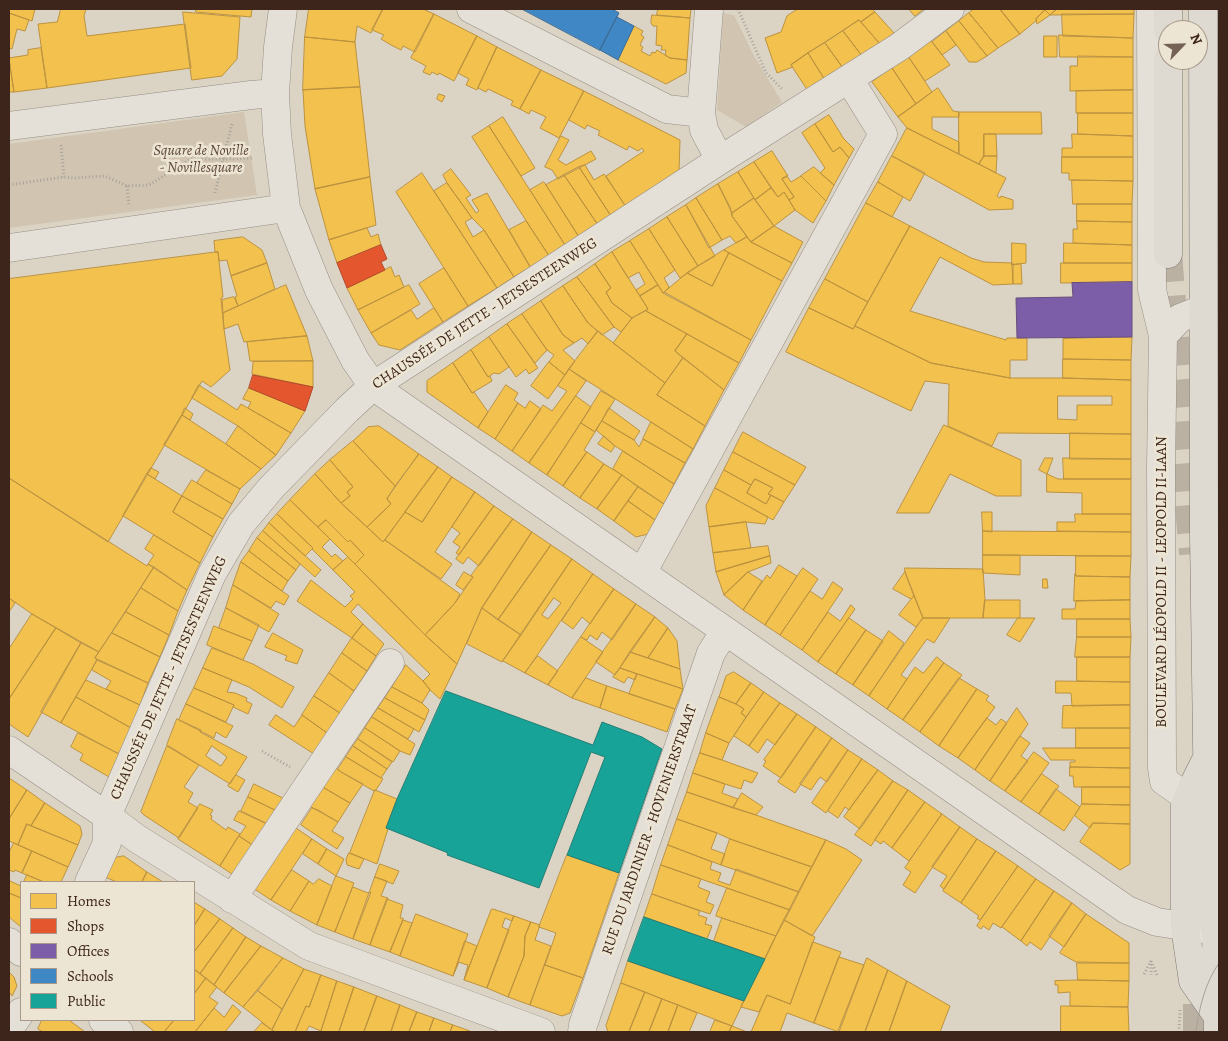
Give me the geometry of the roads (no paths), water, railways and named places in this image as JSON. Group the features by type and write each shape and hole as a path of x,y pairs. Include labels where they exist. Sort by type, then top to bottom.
{"main road":[{"path":"1203,9 1204,535 1207,759 1199,793 1208,908 1218,928 1216,1015"},
{"path":"1168,70 1168,254"},
{"path":"1199,793 1186,805 1185,927 1193,981 1216,1015"}],"street":[{"path":"283,9 275,93 277,134 286,208 319,290 355,360 373,386 1128,910 1157,922 1185,927 1218,928"},
{"path":"471,9 667,108 701,113"},
{"path":"709,9 701,113 704,130 720,160"},
{"name":"CHAUSSÉE DE JETTE - JETSESTEENWEG","path":"107,816 212,574 241,524 271,488 347,410 373,386 720,160 899,47 950,9"},
{"name":"BOULEVARD LÉOPOLD II - LEOPOLD II-LAAN","path":"1151,9 1152,290 1163,336 1161,466 1162,768 1164,781 1181,793 1199,793"},
{"path":"642,573 882,134 849,79"},
{"path":"9,126 275,93"},
{"path":"9,248 286,208"},
{"path":"1163,336 1180,318 1203,309"},
{"name":"RUE DU JARDINIER - HOVENIERSTRAAT","path":"582,1032 589,1006 711,653 725,631"},
{"path":"232,899 390,664"},
{"path":"9,750 107,816 136,838 309,946 541,1032"},
{"path":"89,881 107,843 107,816"},
{"path":"9,942 20,951"},
{"path":"9,1029 20,1013"},
{"path":"104,1021 119,1032"}],"tunnel":[{"path":"1168,254 1193,554"},
{"path":"1197,973 1197,1032"}],"tram line":[{"path":"1196,1032 1203,996 1219,963"}],"park label":[{"name":"Square de Noville - Novillesquare","path":"201,160"}]}
